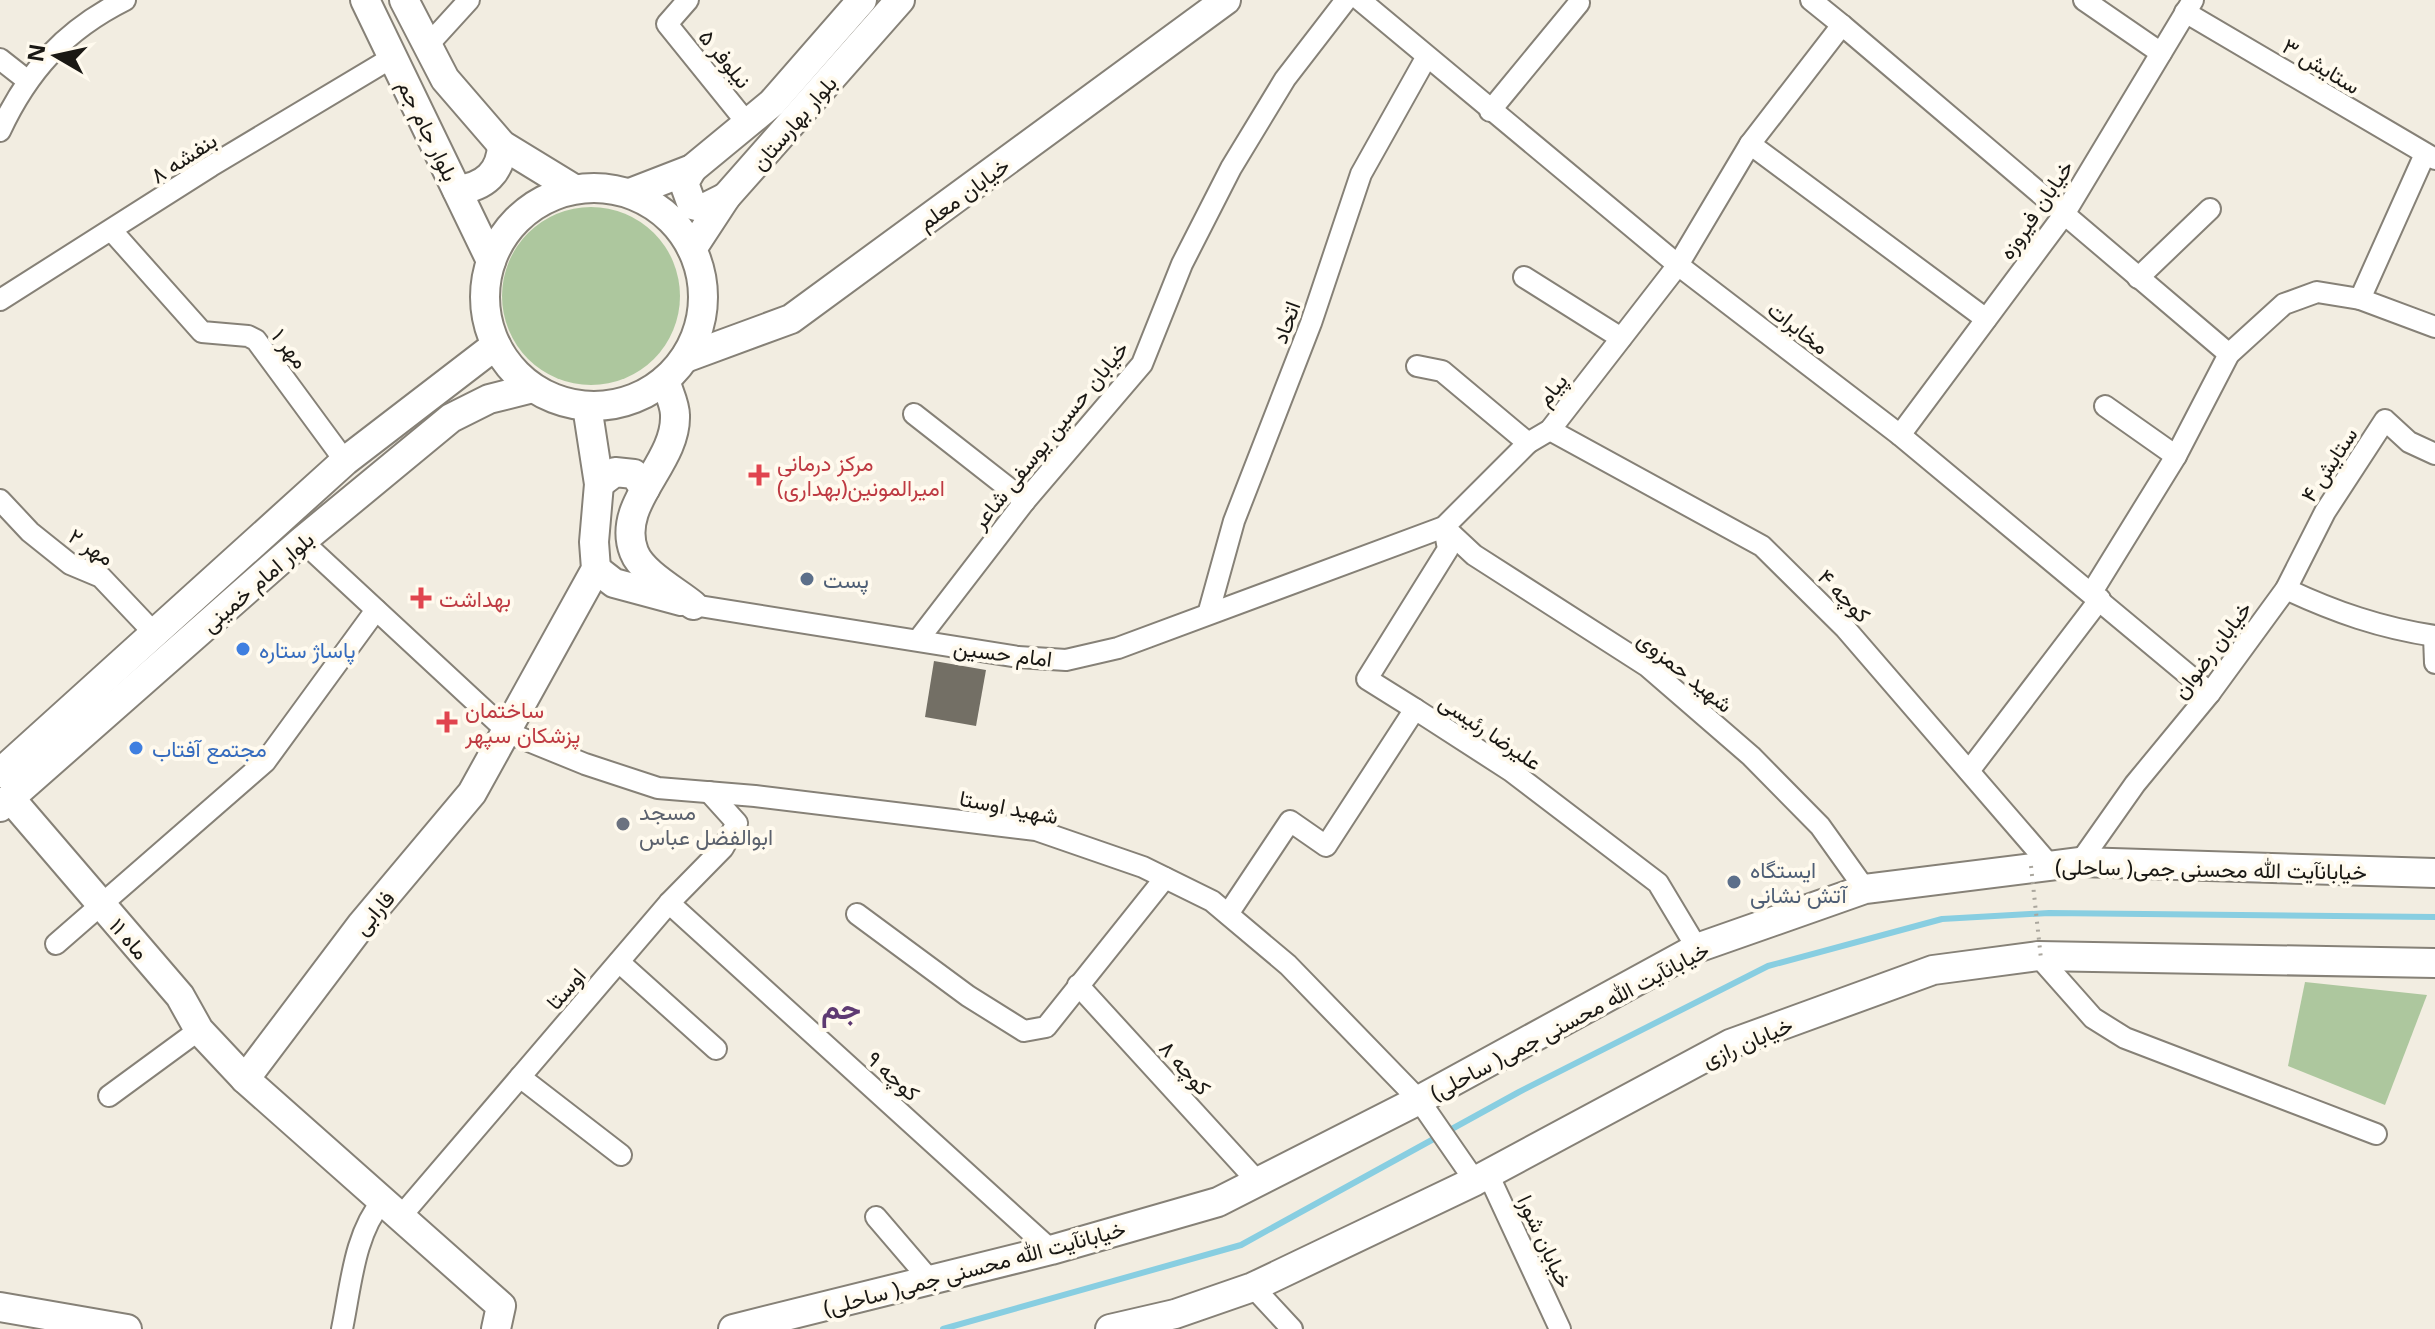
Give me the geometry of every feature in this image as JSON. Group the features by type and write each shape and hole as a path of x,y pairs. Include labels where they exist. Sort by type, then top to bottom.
{"main road":[{"name":"بلوار جام جم","path":"365,0 491,261"},
{"name":"بلوار جام جم","path":"404,0 445,79 502,145 574,189"},
{"name":"بلوار بهارستان","path":"630,193 692,169 772,103 862,0"},
{"name":"بلوار بهارستان","path":"692,249 726,197 900,0"},
{"name":"خیابان معلم","path":"685,358 791,319 1226,0"},
{"path":"457,190 475,188 493,174 501,162 502,145"},
{"path":"692,169 684,183 692,205 704,208 726,197"},
{"path":"602,188 630,193 656,206 677,225 692,249 701,276 703,305 697,333 685,358 665,380 642,395 615,405 587,406 559,401 533,388 512,369 496,345 487,318 486,289 491,261 504,236 523,214 547,199 574,189 602,188"},
{"name":"بلوار امام خمینی","path":"3,793 156,635 345,461 496,345"},
{"path":"665,380 675,415 668,453 645,489 630,528 634,554 693,605"},
{"name":"بلوار امام خمینی","path":"3,793 451,418 489,399 533,388"},
{"name":"فارابی","path":"245,1079 362,924 472,793 509,733 596,569 594,542 599,484 587,406"},
{"path":"599,484 615,472 634,474 645,489"},
{"name":"امام حسین","path":"596,569 614,583 693,605"},
{"name":"ماه ۱۱","path":"3,793 180,996 199,1030 245,1079"},
{"name":"خیابانآیت الله محسنی جمی( ساحلی)","path":"733,1329 1051,1250 1218,1202 1419,1100 1697,948 1865,889 2080,862 2435,873"},
{"name":"خیابان رازی","path":"1110,1329 1175,1314 1253,1287 1482,1178 1730,1044 1933,970 2040,958 2435,963"},
{"path":"245,1079 501,1306 496,1329"},
{"path":"0,1307 127,1329"}],"street":[{"path":"0,131 46,54 125,0"},
{"path":"428,45 469,0"},
{"name":"نیلوفر ۵","path":"688,0 667,24 747,123"},
{"name":"خیابان حسین یوسفی شاعر","path":"918,640 1025,501 1142,364 1182,264 1231,168 1285,79 1346,0"},
{"name":"مخابرات","path":"1360,0 1678,265 1900,435 2210,693"},
{"path":"1811,0 2229,354"},
{"path":"2084,0 2161,53"},
{"path":"1490,111 1579,3"},
{"name":"خیابان فیروزه","path":"1900,435 2063,216 2189,6"},
{"name":"ستایش ۳","path":"2189,6 2430,157"},
{"name":"پیام","path":"1444,527 1528,443 1550,430 1678,265 1750,144 1842,25"},
{"name":"بنفشه ۸","path":"0,300 211,166 393,57"},
{"name":"اتحاد","path":"1209,611 1234,521 1311,323 1361,174 1426,58"},
{"path":"0,59 28,81"},
{"path":"1750,144 1986,319"},
{"path":"2360,299 2430,157"},
{"path":"2138,278 2210,209"},
{"name":"مهر ۱","path":"112,231 170,300 202,332 248,336 256,340 345,461"},
{"path":"1524,277 1621,338"},
{"path":"1969,771 2096,596 2176,456 2229,354 2284,304 2317,292 2360,299 2435,327"},
{"path":"1417,366 1442,371 1528,443"},
{"path":"2105,406 2176,456"},
{"path":"914,414 1025,501"},
{"name":"ستایش ۴","path":"2286,589 2325,512 2385,420 2409,442 2435,454"},
{"name":"کوچه ۴","path":"1550,430 1762,546 1845,628 1969,771 2039,865"},
{"name":"مهر ۲","path":"0,500 30,532 70,564 101,577 156,635"},
{"path":"1415,709 1367,679 1448,549 1444,527"},
{"name":"امام حسین","path":"693,605 1018,657 1066,660 1118,648 1209,611 1444,527"},
{"name":"شهید حمزوی","path":"1444,527 1474,555 1647,666 1751,756 1820,826 1865,889"},
{"path":"302,541 509,733"},
{"path":"2286,589 2343,616 2386,629 2434,636 2435,663"},
{"name":"خیابان رضوان","path":"2080,862 2135,784 2210,693 2286,589"},
{"path":"56,944 265,762 376,610"},
{"name":"علیرضا رئیسی","path":"1228,914 1290,821 1326,846 1415,709 1511,771 1658,883 1697,948"},
{"name":"شهید اوستا","path":"509,733 585,764 658,788 1036,830 1165,878 1212,901 1288,965 1419,1100"},
{"name":"اوستا","path":"342,1329 368,1217 392,1208 520,1077 669,903 723,848 737,823 709,792"},
{"path":"857,914 968,996 1024,1031 1046,1027 1165,878"},
{"name":"کوچه ۹","path":"669,903 1051,1250"},
{"path":"2040,958 2093,1018 2125,1038 2376,1134"},
{"path":"619,962 716,1049"},
{"name":"کوچه ۸","path":"1078,985 1258,1182"},
{"path":"109,1096 199,1030"},
{"path":"520,1077 621,1155"},
{"name":"خیابان شورا","path":"1419,1100 1482,1178 1560,1329"},
{"path":"876,1217 930,1280"},
{"path":"1253,1287 1292,1329"}],"path":[{"path":"2039,865 2040,958"}],"green space":[{"path":"591,207 625,214 654,233 673,262 680,296 673,330 654,359 625,378 591,385 557,378 528,359 509,330 502,296 509,262 528,233 557,214"},
{"path":"2305,982 2427,995 2385,1105 2288,1066"}],"building":[{"path":"934,661 986,670 976,726 925,717"}],"waterway":[{"path":"943,1329 1241,1245 1519,1092 1768,966 1942,919 2049,913 2435,917"}],"place":[{"name":"مرکز درمانی امیرالمونین(بهداری)","path":"759,475"},
{"name":"پست","path":"807,579"},
{"name":"بهداشت","path":"421,598"},
{"name":"پاساژ ستاره","path":"243,649"},
{"name":"ساختمان پزشکان سپهر","path":"447,722"},
{"name":"مجتمع آفتاب","path":"136,748"},
{"name":"مسجد ابوالفضل عباس","path":"623,824"},
{"name":"ایستگاه آتش نشانی","path":"1734,882"}],"district":[{"name":"جم","path":"841,1007"}]}
